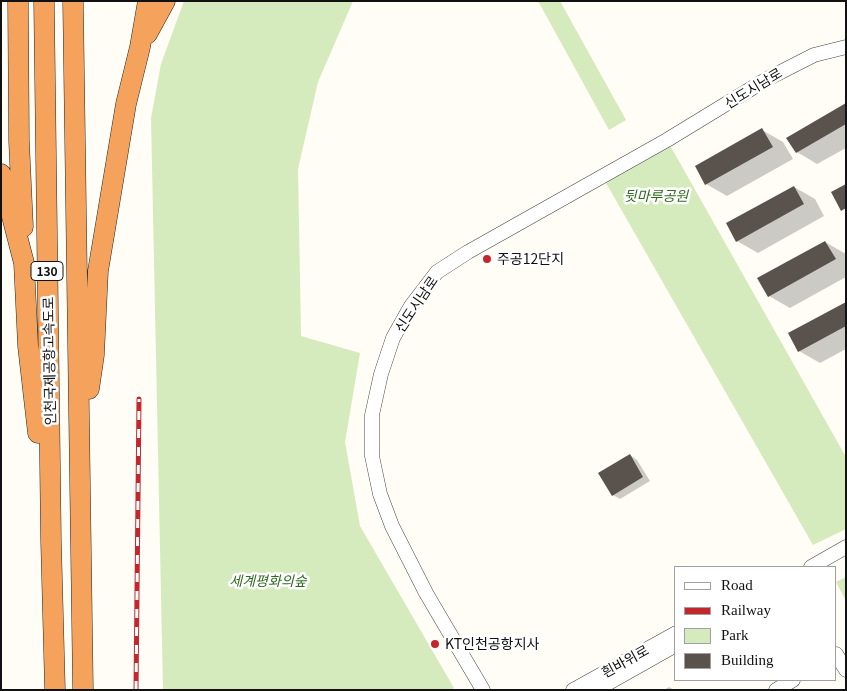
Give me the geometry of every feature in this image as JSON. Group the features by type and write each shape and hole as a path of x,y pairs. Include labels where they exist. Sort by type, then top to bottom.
{"highway":[{"path":"18,1 19,141 28,346 51,541"},
{"name":"인천국제공항고속도로","path":"44,1 54,690"},
{"name":"130","path":"73,1 83,690"},
{"path":"80,444 94,355 98,271 126,104 140,47 148,1"},
{"path":"140,47 165,1"},
{"path":"1,174 24,263"}],"street":[{"name":"신도시남로","path":"482,688 426,593 392,526 380,494 372,456 372,415 381,374 393,338 411,306 437,272 468,252 667,140 767,79 814,55 846,47"},
{"path":"817,564 846,547"},
{"name":"흰바위로","path":"573,690 674,634"},
{"name":"흰바위로","path":"596,690 674,646"},
{"path":"837,654 846,670"},
{"path":"776,690 791,681"}],"green space":[{"name":"세계평화의숲","path":"184,1 353,1 318,82 298,169 301,336 360,353 345,442 360,526 454,688 451,690 163,690 151,118 161,64"},
{"path":"538,1 560,1 626,120 609,130"},
{"name":"뒷마루공원","path":"667,140 846,457 846,529 813,545 602,176"},
{"path":"846,577 846,601 837,584 837,582"}],"building":[{"path":"846,103 846,124 796,153 786,138"},
{"path":"762,128 773,147 705,185 695,166"},
{"path":"846,184 846,208 841,211 831,192"},
{"path":"794,186 804,204 736,242 726,223"},
{"path":"825,241 836,259 768,297 757,278"},
{"path":"846,302 846,326 798,352 788,333"},
{"path":"630,454 643,477 612,496 598,473"}],"railway":[{"path":"136,690 139,399"}],"place":[{"name":"주공12단지","path":"487,259"},
{"name":"KT인천공항지사","path":"435,644"}]}
